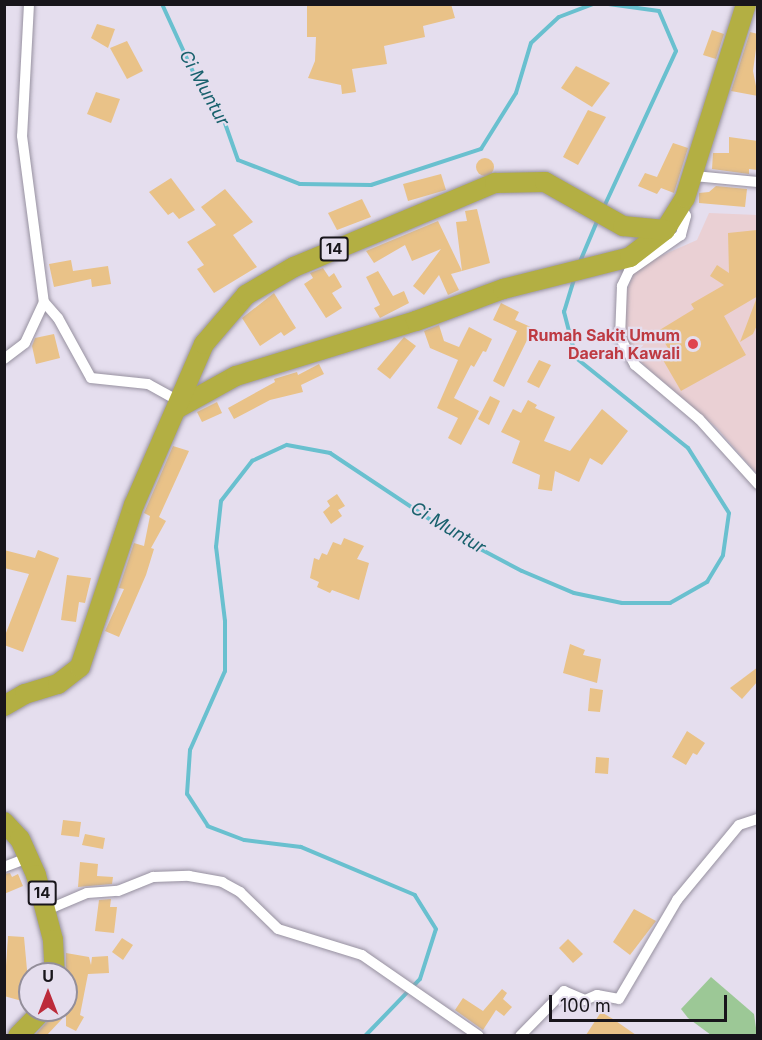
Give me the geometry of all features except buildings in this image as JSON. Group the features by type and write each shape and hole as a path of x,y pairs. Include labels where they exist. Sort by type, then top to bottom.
{"highway":[{"path":"179,405 236,376 416,321 503,289 612,264 630,257 665,230 681,206 694,176 750,8"},
{"name":"14","path":"4,706 25,694 58,684 80,667 130,515 204,344 246,295 294,267 476,188 495,183 536,180 554,185 612,222 665,230"},
{"name":"14","path":"4,822 30,857 47,910 56,962"},
{"path":"18,1035 31,1022"}],"street":[{"path":"4,359 25,343 44,302 22,136 29,4"},
{"path":"694,176 758,182"},
{"path":"681,206 686,216 681,235 629,271 622,286 620,337 635,364 699,419 758,484"},
{"path":"44,302 58,318 92,378 148,384 179,405"},
{"path":"520,1035 564,991 585,1000 597,995 619,999 677,900 739,825 758,819"},
{"path":"4,867 30,857"},
{"path":"47,910 87,893 118,891 153,877 210,879 240,892 278,929 353,951 429,999 479,1035"}],"shaded area":[{"name":"Rumah Sakit Umum Daerah Kawali","path":"709,213 757,215 757,474 717,428 644,365 633,353 625,335 625,295 634,273 656,258 697,240"}],"green space":[{"path":"711,977 754,1014 757,1035 711,1035 688,1018 681,1009"}],"waterway":[{"name":"Ci Muntur","path":"162,4 194,74 221,112 238,160 300,184 371,185 481,149 516,93 531,43 559,17 593,4"},
{"name":"Ci Muntur","path":"603,209 676,51 659,11 608,4"},
{"name":"Ci Muntur","path":"579,264 598,219"},
{"name":"Ci Muntur","path":"365,1036 420,979 436,929 415,895 301,847 244,840 208,826 187,794 190,750 225,671 225,621 216,547 221,501 252,461 287,445 330,453 452,534 522,571 574,593 622,603 670,603 707,582 723,555 729,513 688,448 576,358 564,312 575,277"}],"place":[{"name":"Rumah Sakit Umum Daerah Kawali","path":"693,344"}]}
